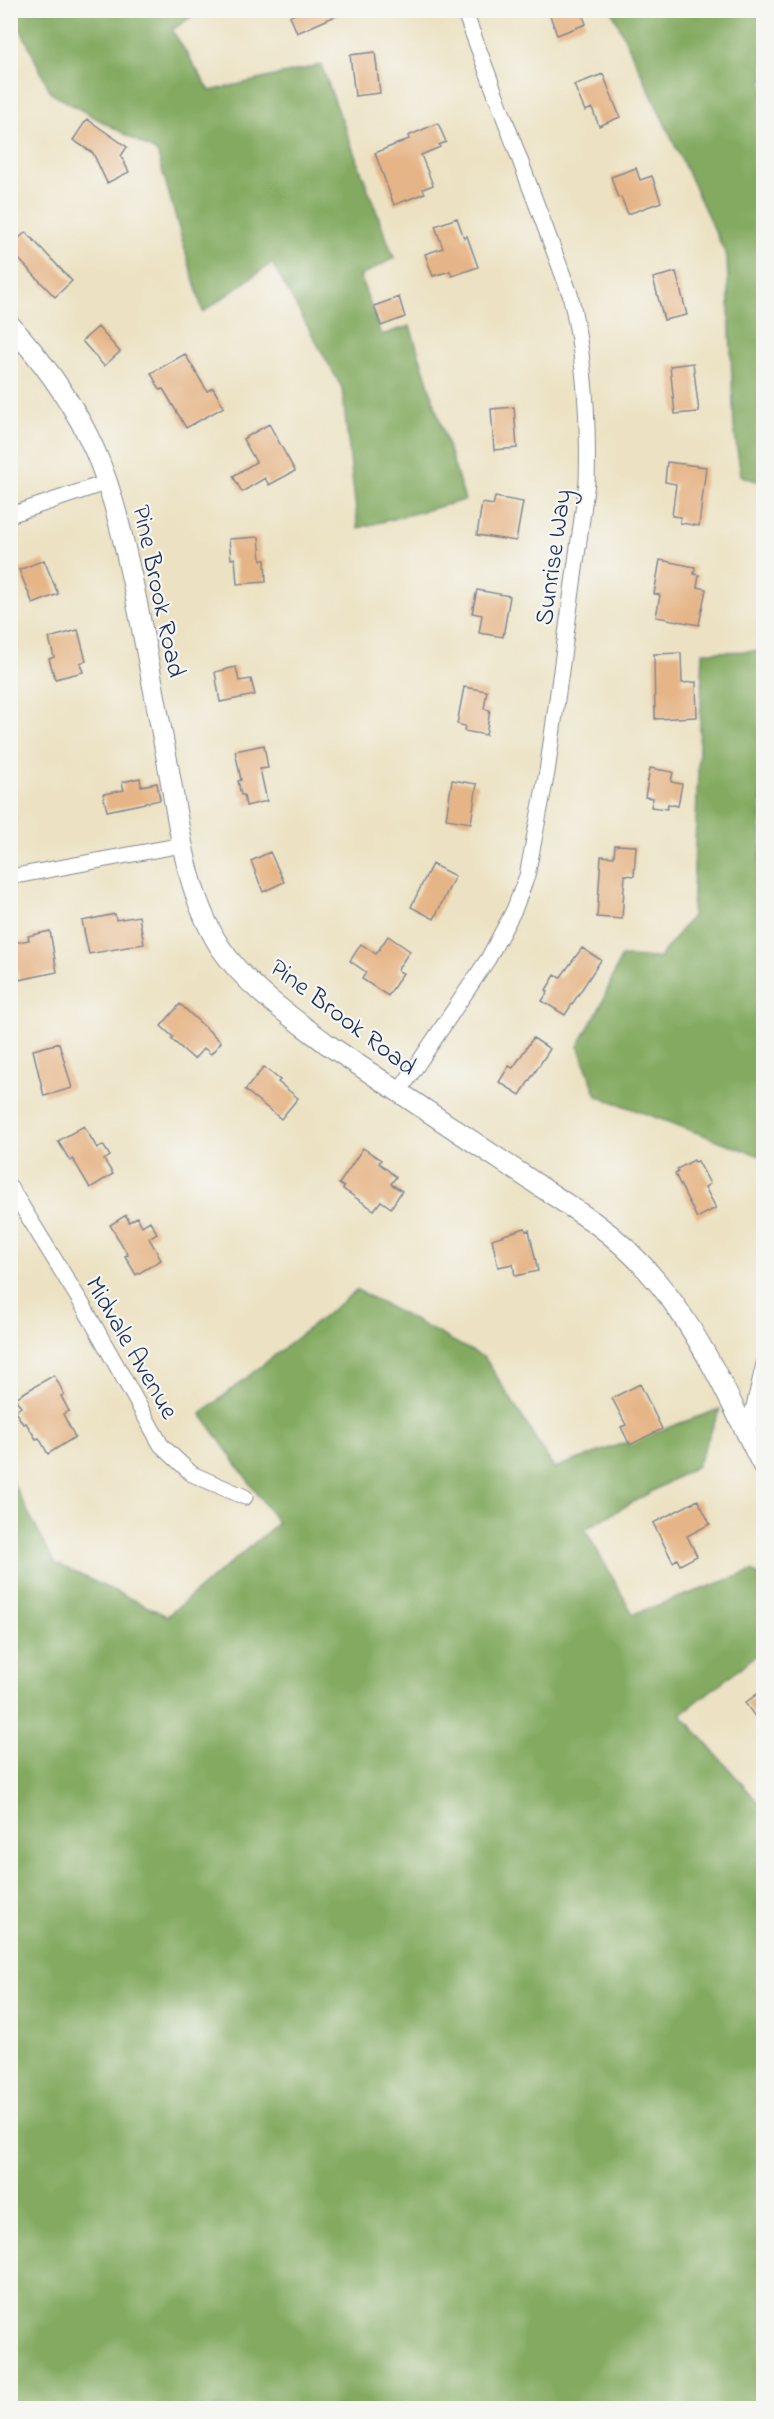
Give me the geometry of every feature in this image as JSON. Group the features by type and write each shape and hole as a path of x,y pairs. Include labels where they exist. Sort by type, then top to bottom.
{"street":[{"name":"Sunrise Way","path":"399,1092 488,959 514,910 527,876 547,772 587,482 586,388 578,329 570,294 464,10"},
{"name":"Pine Brook Road","path":"10,325 45,366 65,395 88,436 108,482 147,648 182,845 193,884 210,928 237,967 289,1016 327,1044 595,1223 636,1256 681,1311 706,1352 764,1468"},
{"path":"10,515 108,482"},
{"path":"10,877 182,845"},
{"name":"Midvale Avenue","path":"10,1186 85,1309 161,1445 192,1474 245,1497"},
{"path":"747,1436 764,1364"}],"green space":[{"path":"12,11 200,11 172,30 210,91 321,65 394,258 360,276 381,335 410,326 465,500 358,528 342,388 272,263 203,312 157,152 51,93"},
{"path":"612,11 763,11 763,483 741,476 734,428 727,257"},
{"path":"763,651 758,1040 764,1043 763,1157 597,1096 578,1046 601,1005 621,957 659,958 692,916 703,652"},
{"path":"357,1290 485,1358 554,1468 720,1409 697,1466 585,1529 633,1614 752,1571 763,1579 763,1650 681,1714 763,1808 763,2408 11,2408 10,1478 55,1563 167,1616 278,1523 201,1414"}],"building":[{"path":"304,10 349,10 297,33 290,16"},
{"path":"548,10 581,10 586,24 557,35"},
{"path":"375,52 380,93 355,96 350,55"},
{"path":"603,74 620,117 599,126 592,108 585,111 574,85"},
{"path":"87,119 127,147 121,156 129,172 107,183 93,153 73,140"},
{"path":"438,123 446,142 421,155 433,185 423,189 425,193 394,205 375,153 409,139 408,136"},
{"path":"636,168 640,180 652,176 661,202 628,214 621,197 618,198 611,177"},
{"path":"457,218 464,238 467,236 478,267 452,276 450,271 433,276 425,254 443,248 435,226"},
{"path":"26,232 72,281 55,297 10,250 10,246"},
{"path":"676,272 687,315 664,320 653,278"},
{"path":"399,297 405,317 381,326 374,306"},
{"path":"98,327 120,352 104,366 82,341"},
{"path":"185,354 207,391 213,388 224,407 186,428 151,373"},
{"path":"693,363 699,412 675,414 670,366"},
{"path":"514,407 517,448 494,450 491,409"},
{"path":"269,424 295,471 269,485 265,478 242,492 233,476 256,462 243,439"},
{"path":"667,462 706,467 699,526 680,523 681,517 672,516 676,484 665,482"},
{"path":"495,497 523,502 516,541 477,535 482,503 493,505"},
{"path":"259,537 261,560 265,560 266,582 237,584 235,558 231,559 229,539"},
{"path":"44,560 58,594 33,604 19,570"},
{"path":"660,560 695,567 694,574 699,575 697,587 706,589 699,625 656,617 660,595 654,594"},
{"path":"477,590 510,596 503,637 479,633 482,615 472,613"},
{"path":"78,630 86,661 80,663 83,672 55,679 49,659 54,657 49,638"},
{"path":"681,653 682,683 696,682 697,717 655,719 654,654"},
{"path":"236,667 239,681 251,679 255,695 220,702 215,672"},
{"path":"464,687 487,691 484,709 490,710 486,735 464,731 465,726 457,724"},
{"path":"264,745 268,768 260,769 267,801 246,806 238,781 241,780 235,751"},
{"path":"650,768 673,772 671,782 682,784 678,806 668,804 667,809 651,807 653,798 645,797"},
{"path":"140,778 141,786 157,783 160,800 107,811 103,794 124,790 122,782"},
{"path":"452,780 477,784 471,823 446,819"},
{"path":"615,845 636,846 634,876 625,875 622,919 597,917 601,856 614,857"},
{"path":"270,852 284,882 263,892 251,861"},
{"path":"432,864 455,876 434,919 411,907"},
{"path":"115,914 116,920 139,916 144,944 89,954 82,921"},
{"path":"50,931 57,972 19,980 17,969 10,971 10,944 29,940 28,936"},
{"path":"388,936 410,951 399,967 398,971 403,973 388,996 362,979 366,972 350,961 361,944 376,954"},
{"path":"582,948 601,960 565,1015 542,1001 555,975 560,978"},
{"path":"180,1004 221,1042 211,1054 204,1048 194,1059 171,1039 173,1037 161,1026"},
{"path":"533,1038 550,1049 520,1095 499,1082 509,1066 513,1068"},
{"path":"59,1043 72,1088 44,1096 33,1050"},
{"path":"264,1067 298,1098 281,1119 245,1090"},
{"path":"84,1126 97,1148 103,1145 110,1156 104,1160 113,1174 90,1188 73,1159 70,1161 58,1141"},
{"path":"363,1148 381,1160 379,1163 396,1177 391,1184 402,1191 391,1208 381,1201 374,1210 339,1184"},
{"path":"694,1160 698,1161 710,1184 705,1187 716,1208 697,1218 675,1174 678,1172 677,1169"},
{"path":"126,1215 129,1222 137,1217 142,1226 150,1221 157,1233 149,1238 161,1260 136,1275 125,1256 128,1255 110,1225"},
{"path":"525,1228 526,1231 529,1230 538,1271 515,1276 513,1264 498,1267 492,1239"},
{"path":"54,1375 69,1411 63,1414 75,1437 48,1454 39,1438 36,1439 15,1411 21,1407 15,1398"},
{"path":"640,1384 662,1429 630,1445 621,1427 626,1425 612,1398"},
{"path":"698,1500 710,1524 687,1536 697,1556 680,1565 677,1559 673,1562 653,1523"},
{"path":"764,1689 764,1729 745,1703"}]}
